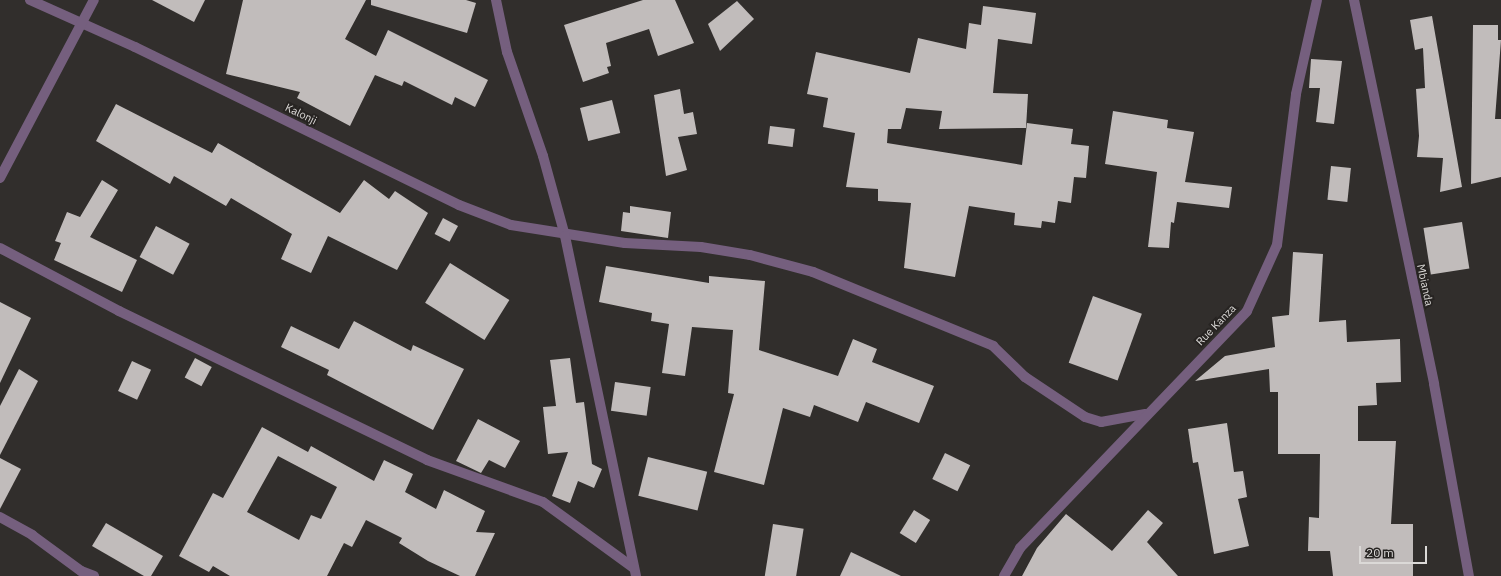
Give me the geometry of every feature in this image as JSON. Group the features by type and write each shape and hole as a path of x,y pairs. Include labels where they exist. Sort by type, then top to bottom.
{"street":[{"name":"Kalonji","path":"30,0 135,47 459,205 511,226 565,236 701,247 750,255 812,272 955,328 993,346 1025,377 1084,416 1101,422 1145,414"},
{"path":"0,178 94,0"},
{"path":"496,0 507,52 565,236 635,572"},
{"name":"Rue Kanza","path":"1004,576 1020,548 1145,414 1247,311 1277,245 1296,94 1317,0"},
{"name":"Mbianda","path":"1354,0 1434,384 1469,576"},
{"path":"0,248 119,310 427,460 542,502 635,572"},
{"path":"0,517 32,535 81,571 94,576"}],"building":[{"path":"152,0 205,0 194,22"},
{"path":"243,0 366,0 345,39 376,56 388,30 488,80 475,107 455,97 452,105 404,81 402,86 375,75 350,126 297,98 300,92 226,74"},
{"path":"371,0 466,0 476,3 467,33 371,5"},
{"path":"643,0 675,0 694,43 658,56 649,29 606,43 611,66 607,67 609,73 583,82 564,25"},
{"path":"737,1 754,19 720,51 708,24"},
{"path":"983,6 1036,13 1032,44 998,39 993,93 1028,94 1026,128 939,129 942,111 906,108 901,129 888,129 887,143 1022,165 1027,123 1073,129 1071,144 1089,146 1086,178 1074,177 1071,203 1058,201 1055,223 1042,221 1041,228 1014,225 1015,213 969,206 955,277 904,268 911,203 878,201 878,189 846,187 855,133 823,127 828,98 807,94 816,52 910,73 918,38 966,49 969,23 981,25"},
{"path":"1432,16 1462,187 1440,192 1443,158 1417,157 1419,136 1416,89 1425,88 1423,48 1415,50 1410,20"},
{"path":"1473,25 1498,25 1498,40 1501,40 1495,119 1501,119 1501,177 1471,184"},
{"path":"1311,59 1342,61 1334,124 1316,122 1320,88 1309,88"},
{"path":"680,89 684,114 693,112 697,134 678,137 687,170 666,176 654,95"},
{"path":"612,100 620,133 588,141 580,108"},
{"path":"116,104 212,153 218,143 340,213 364,180 389,199 395,191 428,213 397,270 328,236 311,273 281,259 292,234 231,198 226,206 174,176 170,184 96,141"},
{"path":"1113,111 1168,120 1167,128 1194,132 1185,182 1232,187 1229,208 1177,202 1174,223 1171,222 1169,248 1148,247 1157,172 1105,164"},
{"path":"770,126 795,129 793,147 768,144"},
{"path":"1331,166 1351,168 1347,202 1327,200"},
{"path":"102,180 118,190 90,237 137,260 122,292 54,260 61,243 55,241 67,212 80,217"},
{"path":"630,206 671,212 668,238 621,231 623,212 630,213"},
{"path":"443,218 458,226 450,242 435,234"},
{"path":"1462,222 1469,268 1431,275 1423,228"},
{"path":"156,226 190,244 173,275 140,257"},
{"path":"1293,252 1323,254 1319,322 1346,320 1347,342 1400,339 1401,382 1376,383 1377,405 1358,406 1358,441 1396,441 1391,524 1413,524 1413,576 1333,576 1330,551 1308,551 1309,517 1319,518 1320,454 1278,454 1278,392 1270,392 1269,369 1195,381 1225,356 1275,347 1272,317 1289,315"},
{"path":"450,263 509,300 484,340 425,303"},
{"path":"606,266 709,283 709,276 765,281 759,350 838,376 853,339 877,349 872,362 934,386 919,423 866,402 858,422 814,405 810,417 783,408 764,485 714,472 734,394 728,393 733,330 692,327 685,376 662,373 669,324 651,321 652,313 599,302"},
{"path":"1093,296 1142,314 1118,381 1069,363"},
{"path":"0,302 31,318 0,383"},
{"path":"354,321 411,351 413,345 464,369 433,430 327,375 329,370 281,347 291,326 339,349"},
{"path":"195,358 212,367 201,386 185,377"},
{"path":"570,358 576,403 584,402 592,464 602,469 594,488 578,481 570,503 552,496 568,452 548,454 543,407 556,406 550,360"},
{"path":"132,361 151,370 137,400 118,391"},
{"path":"19,369 38,381 0,455 0,406"},
{"path":"615,382 651,387 647,416 611,411"},
{"path":"478,419 520,441 505,468 489,460 481,473 456,461"},
{"path":"1227,423 1234,472 1243,471 1247,497 1238,499 1249,546 1214,554 1198,462 1193,463 1188,429"},
{"path":"262,427 308,452 311,446 374,481 384,460 413,474 405,492 436,509 444,490 485,511 476,532 495,533 475,576 460,576 428,561 399,543 402,538 366,520 352,547 344,543 327,576 230,576 213,566 209,572 179,556 213,493 223,498","holes":["278,456 337,487 321,519 311,515 299,540 247,512"]},
{"path":"945,453 970,465 957,491 932,479"},
{"path":"648,457 707,472 698,511 638,496"},
{"path":"0,458 21,469 0,509"},
{"path":"914,510 930,520 916,543 900,533"},
{"path":"1148,510 1163,523 1147,542 1178,576 1022,576 1037,548 1066,514 1112,551"},
{"path":"106,523 163,556 151,576 144,576 92,546"},
{"path":"773,524 804,529 796,576 765,576"},
{"path":"851,552 901,576 840,576"}]}
